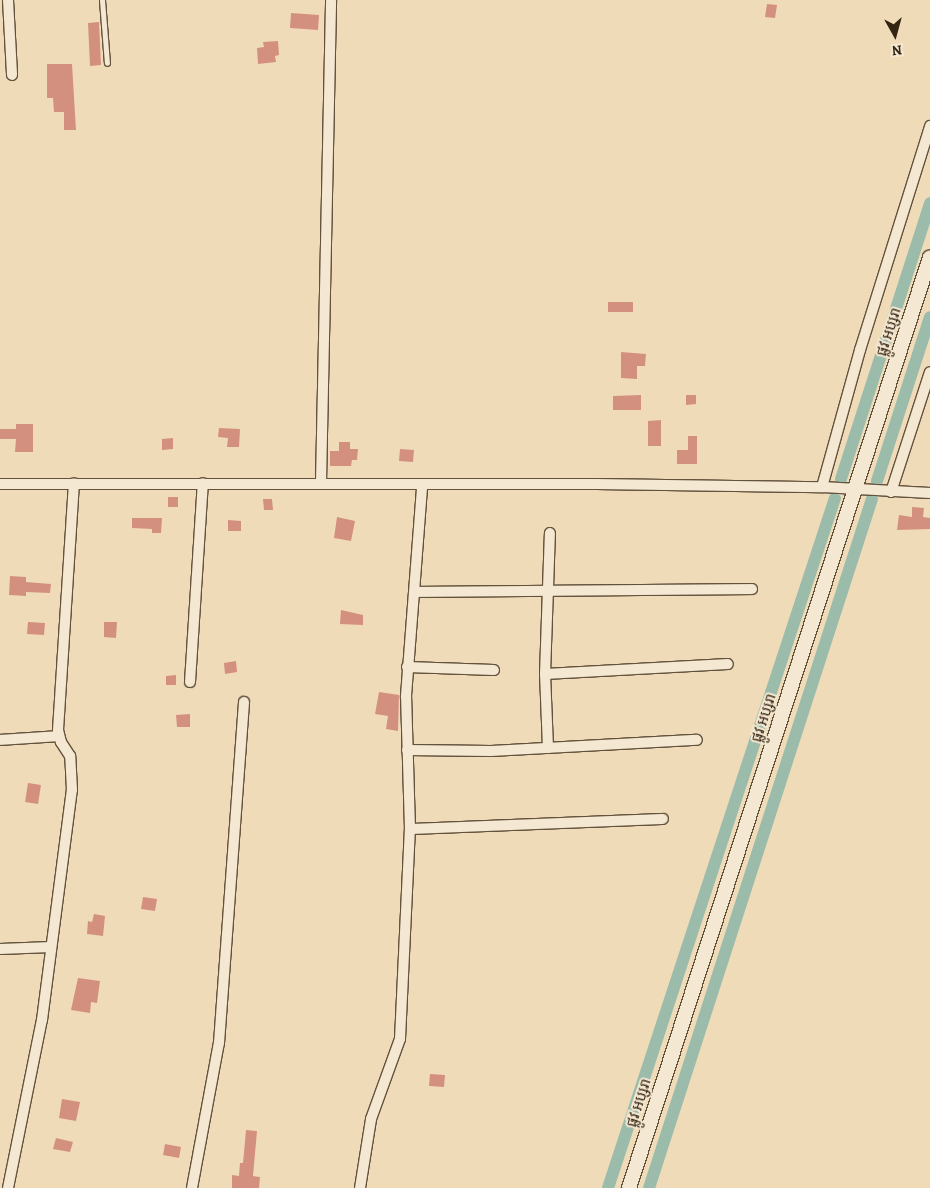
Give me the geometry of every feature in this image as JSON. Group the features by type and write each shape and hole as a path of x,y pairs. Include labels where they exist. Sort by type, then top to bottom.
{"street":[{"path":"8,0 12,75"},
{"path":"322,482 331,0"},
{"path":"822,487 860,350 930,126"},
{"name":"ផ្លូវ អប្សរា","path":"629,1188 930,257"},
{"path":"891,492 930,372"},
{"path":"0,484 322,482 422,486 822,487 930,493"},
{"path":"190,682 203,483"},
{"path":"8,1188 42,1020 72,767 59,736 74,484"},
{"path":"360,1188 371,1119 400,1039 410,829 407,750 407,667 416,592 422,486"},
{"path":"548,748 545,674 550,534"},
{"path":"416,592 752,589"},
{"path":"545,674 728,664"},
{"path":"407,667 494,670"},
{"path":"192,1188 219,1043 244,702"},
{"path":"0,740 59,736"},
{"path":"407,750 548,748 697,740"},
{"path":"410,829 663,819"},
{"path":"0,949 50,947"}],"lane":[{"path":"102,0 107,63"}],"building":[{"path":"767,4 777,5 775,18 765,17"},
{"path":"291,13 319,15 318,30 290,28"},
{"path":"99,22 101,65 90,66 88,23"},
{"path":"278,41 279,55 275,56 276,62 258,64 257,48 264,47 263,42"},
{"path":"47,64 72,64 76,130 64,130 64,112 54,112 53,98 47,98"},
{"path":"608,302 633,302 633,312 608,312"},
{"path":"621,352 646,354 645,366 637,366 637,379 621,378"},
{"path":"641,395 641,410 613,410 613,396"},
{"path":"686,395 696,395 696,404 686,405"},
{"path":"661,420 661,446 648,446 648,421"},
{"path":"16,424 33,424 33,452 15,452 16,439 0,439 0,429 16,429"},
{"path":"219,428 240,429 239,447 227,447 228,438 218,437"},
{"path":"688,436 697,436 697,464 677,464 677,450 688,450"},
{"path":"173,438 173,449 162,450 162,439"},
{"path":"339,442 350,442 350,449 358,449 357,460 352,460 351,466 330,466 330,451 339,451"},
{"path":"400,449 414,450 413,462 399,461"},
{"path":"168,497 178,497 178,507 168,507"},
{"path":"263,499 272,499 273,510 264,510"},
{"path":"912,507 924,508 923,517 930,518 930,529 897,530 899,515 912,517"},
{"path":"337,517 355,521 351,541 334,538"},
{"path":"132,518 162,518 161,533 152,533 152,529 132,528"},
{"path":"228,520 241,521 241,531 228,531"},
{"path":"10,576 26,577 26,582 51,584 50,593 26,592 26,596 9,595"},
{"path":"341,610 363,615 363,625 340,624"},
{"path":"28,622 45,623 44,635 27,634"},
{"path":"104,622 117,622 116,638 104,637"},
{"path":"236,661 237,672 225,674 224,663"},
{"path":"176,675 176,685 166,685 166,676"},
{"path":"379,692 399,695 398,731 386,729 388,716 375,714"},
{"path":"190,714 190,727 177,727 176,715"},
{"path":"28,783 41,785 38,804 25,802"},
{"path":"143,897 157,899 155,911 141,909"},
{"path":"94,914 105,916 103,936 87,934 88,921 92,922"},
{"path":"78,978 100,981 97,1003 91,1002 90,1013 71,1010"},
{"path":"430,1074 445,1075 444,1087 429,1086"},
{"path":"62,1099 80,1102 76,1121 59,1118"},
{"path":"246,1130 257,1131 253,1176 260,1177 259,1188 232,1188 232,1175 239,1176 240,1163 243,1163"},
{"path":"56,1138 73,1142 70,1152 53,1149"},
{"path":"165,1144 181,1147 179,1158 163,1155"}],"waterway":[{"path":"841,479 930,203"},
{"path":"877,481 930,317"},
{"path":"608,1188 835,498"},
{"path":"649,1188 872,499"}]}
